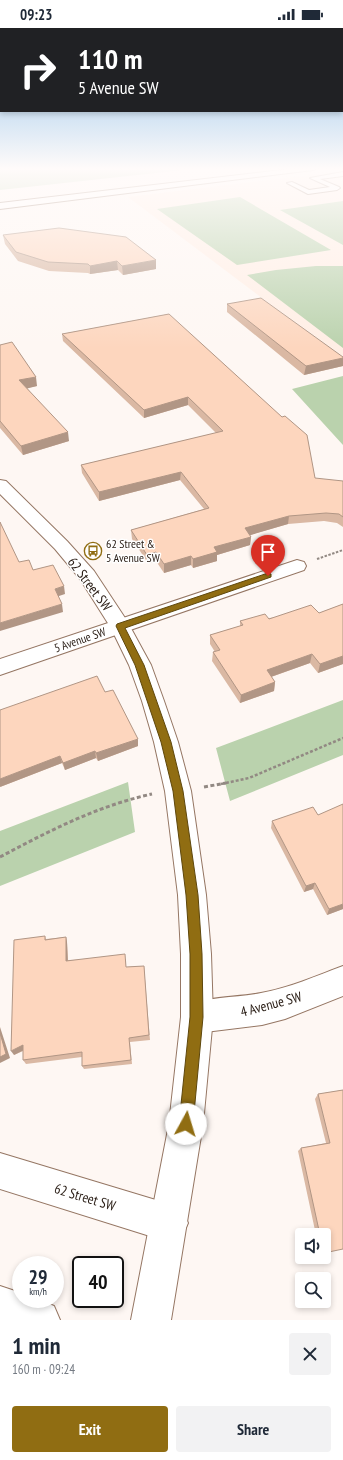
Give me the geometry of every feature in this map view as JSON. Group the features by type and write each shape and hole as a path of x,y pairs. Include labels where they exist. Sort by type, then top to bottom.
{"street":[{"name":"62 Street SW","path":"0,485 61,546 87,575 120,626 140,665 153,701 166,742 178,791 192,895 196,954 197,1017 186,1124 151,1320"},
{"name":"5 Avenue SW","path":"0,667 297,566"},
{"name":"4 Avenue SW","path":"197,1017 262,1009 285,1003 343,981"},
{"name":"62 Street SW","path":"0,1171 169,1223"},
{"path":"0,1306 40,1320"}],"path":[{"path":"197,788 249,778 343,738"},
{"path":"0,857 90,811 135,797 158,793"}],"shaded area":[{"path":"170,228 343,228 343,356 262,298"}],"green space":[{"path":"185,228 294,228 331,250 237,265"},
{"path":"313,228 343,228 343,245"},
{"path":"316,266 343,266 343,348 247,275 276,270"},
{"path":"343,376 343,445 292,389"},
{"path":"343,700 343,755 230,801 216,748"},
{"path":"128,782 135,832 0,886 0,831"}],"building":[{"path":"61,228 126,237 156,260 122,266 117,261 90,266 88,264 48,262 16,252 3,235"},
{"path":"261,298 343,358 306,366 227,304"},
{"path":"169,314 282,417 285,416 307,435 315,478 343,481 343,517 339,514 326,513 289,516 245,528 251,537 214,547 217,552 193,559 191,556 164,564 156,552 147,555 131,530 209,508 181,472 99,492 81,465 223,431 188,397 144,410 62,334"},
{"path":"12,342 36,377 19,380 68,432 21,446 0,421 0,345"},
{"path":"0,522 19,562 29,560 33,570 53,565 64,586 55,589 62,604 0,623"},
{"path":"343,604 343,656 320,664 312,654 267,670 275,682 241,695 213,652 220,650 210,635 243,625 240,621 265,614 269,619 311,605 319,613"},
{"path":"97,676 105,692 113,690 138,739 96,753 95,751 63,763 60,756 0,779 0,710"},
{"path":"343,804 343,904 329,909 315,883 306,886 272,821 313,807 318,815"},
{"path":"45,936 45,940 66,937 66,961 125,954 126,967 144,966 149,1035 129,1038 131,1060 82,1066 82,1052 23,1060 23,1045 11,1051 14,940"},
{"path":"0,1033 6,1054 0,1057"},
{"path":"343,1090 343,1249 331,1252 331,1228 318,1228 301,1148 330,1143 318,1094"}],"place":[{"name":"62 Street & 5 Avenue SW","path":"93,551"}],"route":[{"path":"186,1124 197,1017 196,954 192,895 178,791 166,742 140,665 120,626 268,576"}]}
